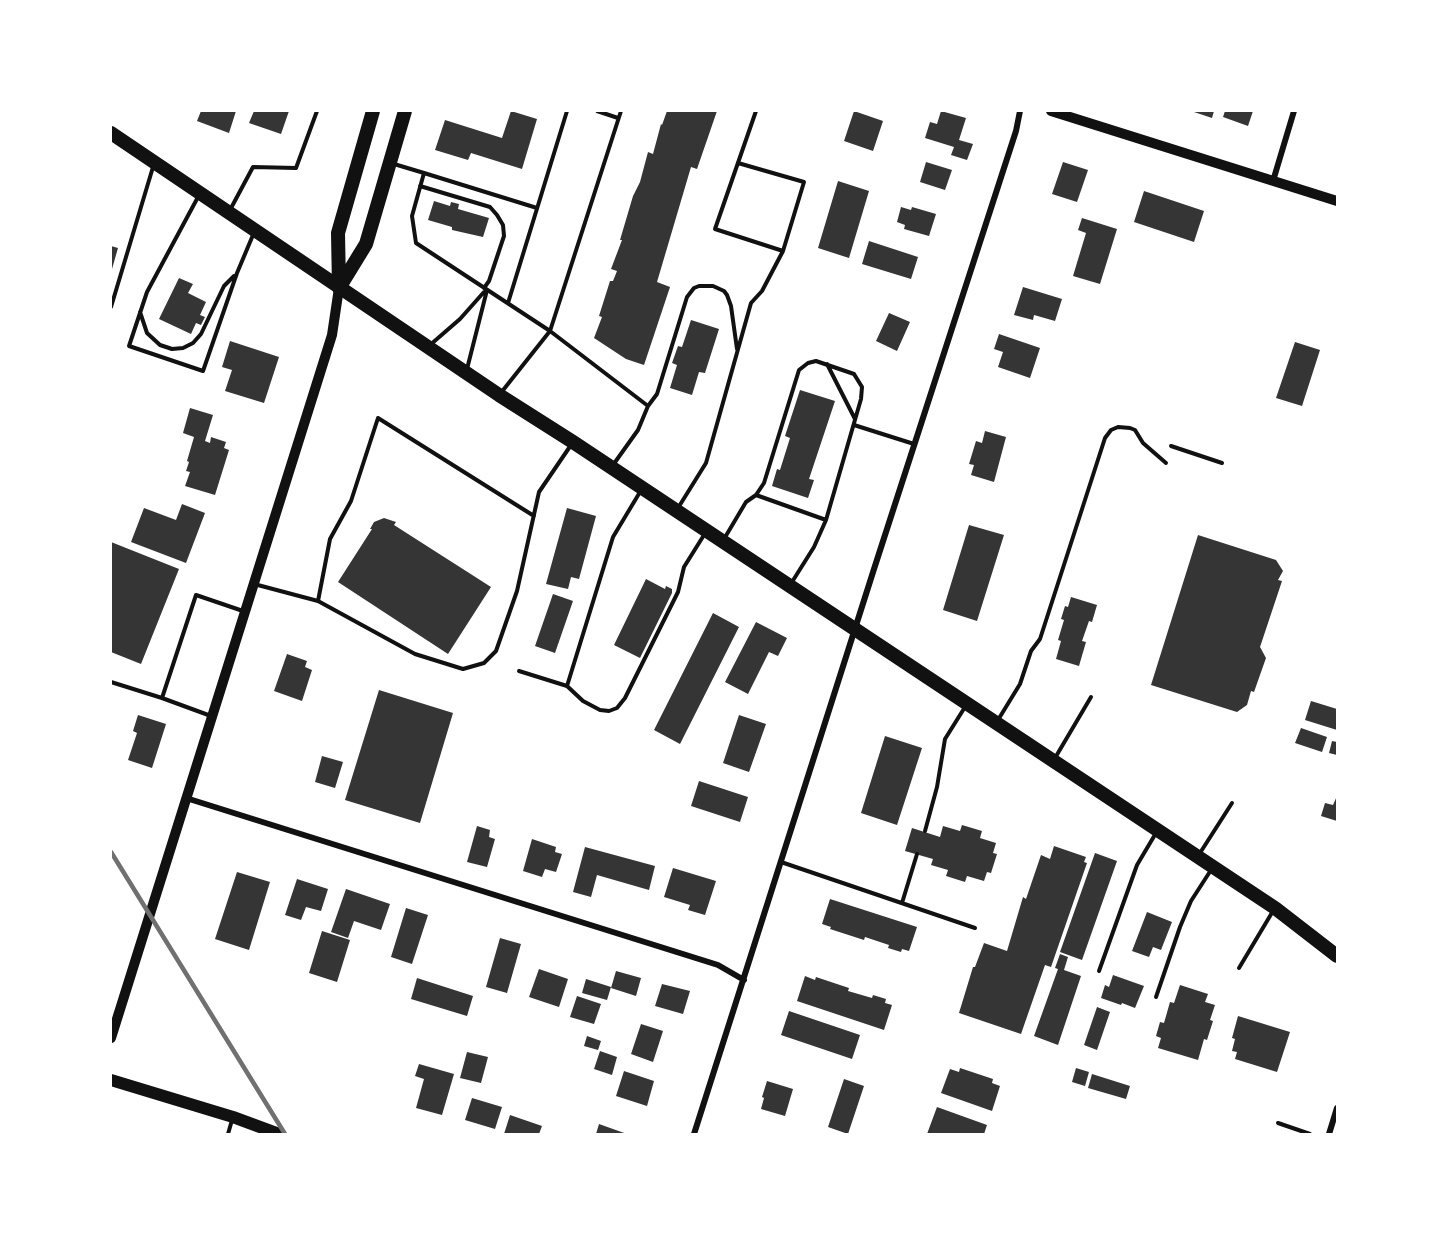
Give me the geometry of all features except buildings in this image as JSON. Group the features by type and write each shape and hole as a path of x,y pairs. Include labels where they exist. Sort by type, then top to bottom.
{"main road":[{"path":"339,288 338,233 373,111"},
{"path":"339,288 366,244 405,111"},
{"path":"111,133 499,395 1214,867 1275,908 1337,956"},
{"path":"111,1080 233,1117 279,1134"}],"street":[{"path":"694,1134 914,444 1017,131 1020,111"},
{"path":"1051,111 1337,201"},
{"path":"1273,181 1294,111"},
{"path":"111,1038 332,335 339,288"},
{"path":"186,798 718,965 744,980"},
{"path":"1329,1134 1337,1108"}],"lane":[{"path":"228,213 253,167 296,168 317,111"},
{"path":"508,303 567,111"},
{"path":"597,111 618,118"},
{"path":"499,395 550,331 621,111"},
{"path":"756,111 715,229 783,251"},
{"path":"111,307 155,163"},
{"path":"391,163 537,208"},
{"path":"676,511 706,463 751,303 762,291 783,251 804,182 738,163"},
{"path":"423,173 412,216 416,243 550,331 648,406"},
{"path":"420,186 490,207 497,214 502,225 504,236 486,288 466,373"},
{"path":"200,193 147,292 129,346 203,371 237,273 255,231"},
{"path":"140,311 147,333 160,345 172,349 183,348 193,343 201,334 224,286 237,273"},
{"path":"612,468 638,430 648,406 657,394 687,297 694,288 712,286 724,291 727,295 731,306 737,352"},
{"path":"427,347 460,319 486,288"},
{"path":"722,541 746,502 756,495 764,483 799,370 808,363 816,362 854,374 860,382 861,399 826,520 814,547 790,585"},
{"path":"827,364 855,422 914,444"},
{"path":"318,601 330,539 351,501 378,418 534,516"},
{"path":"996,723 1020,684 1031,651 1040,639 1105,438 1111,430 1118,427 1130,428 1143,443 1166,462"},
{"path":"253,584 318,601 415,654 464,669 484,663 496,651 518,591 539,492 573,442"},
{"path":"1171,446 1222,463"},
{"path":"567,686 613,537 642,488"},
{"path":"756,495 826,520"},
{"path":"519,671 567,686 583,701 600,710 609,711 617,708 625,698 678,592 684,567 707,531"},
{"path":"162,698 196,595 245,611"},
{"path":"111,682 212,716"},
{"path":"1053,761 1091,698"},
{"path":"925,831 937,787 945,739 967,704"},
{"path":"1198,857 1232,803"},
{"path":"1099,971 1137,865 1158,830"},
{"path":"902,903 917,854"},
{"path":"782,862 975,928"},
{"path":"1156,997 1191,901 1214,867"},
{"path":"1239,968 1275,908"},
{"path":"228,1134 233,1117"},
{"path":"1278,1123 1310,1134"}],"railway":[{"path":"111,852 285,1134"}]}
